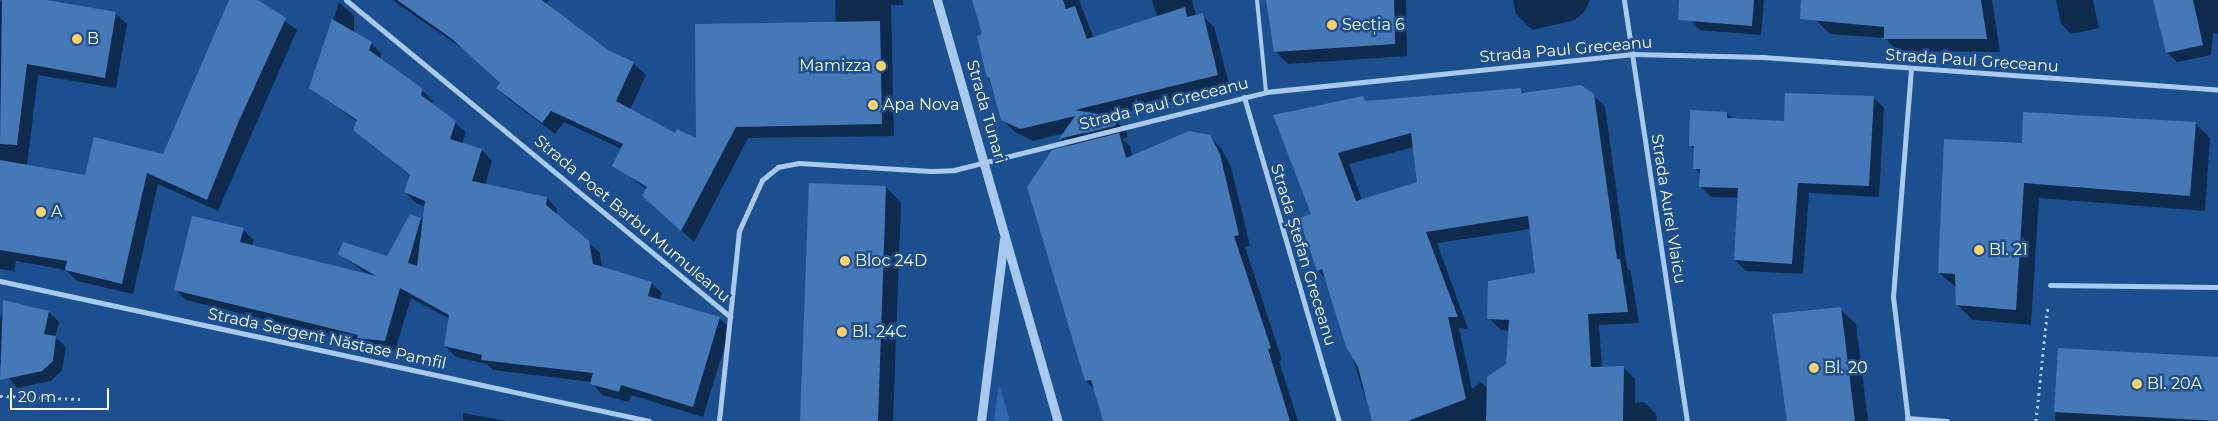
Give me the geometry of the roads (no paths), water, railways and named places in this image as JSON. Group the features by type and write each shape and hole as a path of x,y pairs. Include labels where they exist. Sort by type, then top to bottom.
{"street":[{"name":"Strada Poet Barbu Mumuleanu","path":"346,0 730,317"},
{"name":"Strada Tunari","path":"937,0 1058,421"},
{"name":"Strada Aurel Vlaicu","path":"1624,0 1687,421"},
{"name":"Strada Paul Greceanu","path":"985,163 1266,92 1632,54 1763,57 1911,70 2218,90"},
{"path":"1911,70 1893,297 1908,419 1947,421"},
{"name":"Strada Ștefan Greceanu","path":"1244,97 1340,421"},
{"name":"Strada Poet Barbu Mumuleanu","path":"730,317 739,231 762,180 778,167 799,163 931,171 985,163"},
{"name":"Strada Tunari","path":"981,421 1005,233"},
{"name":"Strada Sergent Năstase Pamfil","path":"0,282 649,421"},
{"path":"2050,285 2218,287"},
{"path":"719,421 730,317"}],"lane":[{"path":"1257,0 1266,92"}],"place":[{"name":"Secția 6","path":"1332,25"},
{"name":"B","path":"77,39"},
{"name":"Mamizza","path":"881,66"},
{"name":"Apa Nova","path":"873,105"},
{"name":"A","path":"41,212"},
{"name":"Bl. 21","path":"1979,250"},
{"name":"Bloc 24D","path":"845,261"},
{"name":"Bl. 24C","path":"842,332"},
{"name":"Bl. 20","path":"1814,368"},
{"name":"Bl. 20A","path":"2137,384"}]}
